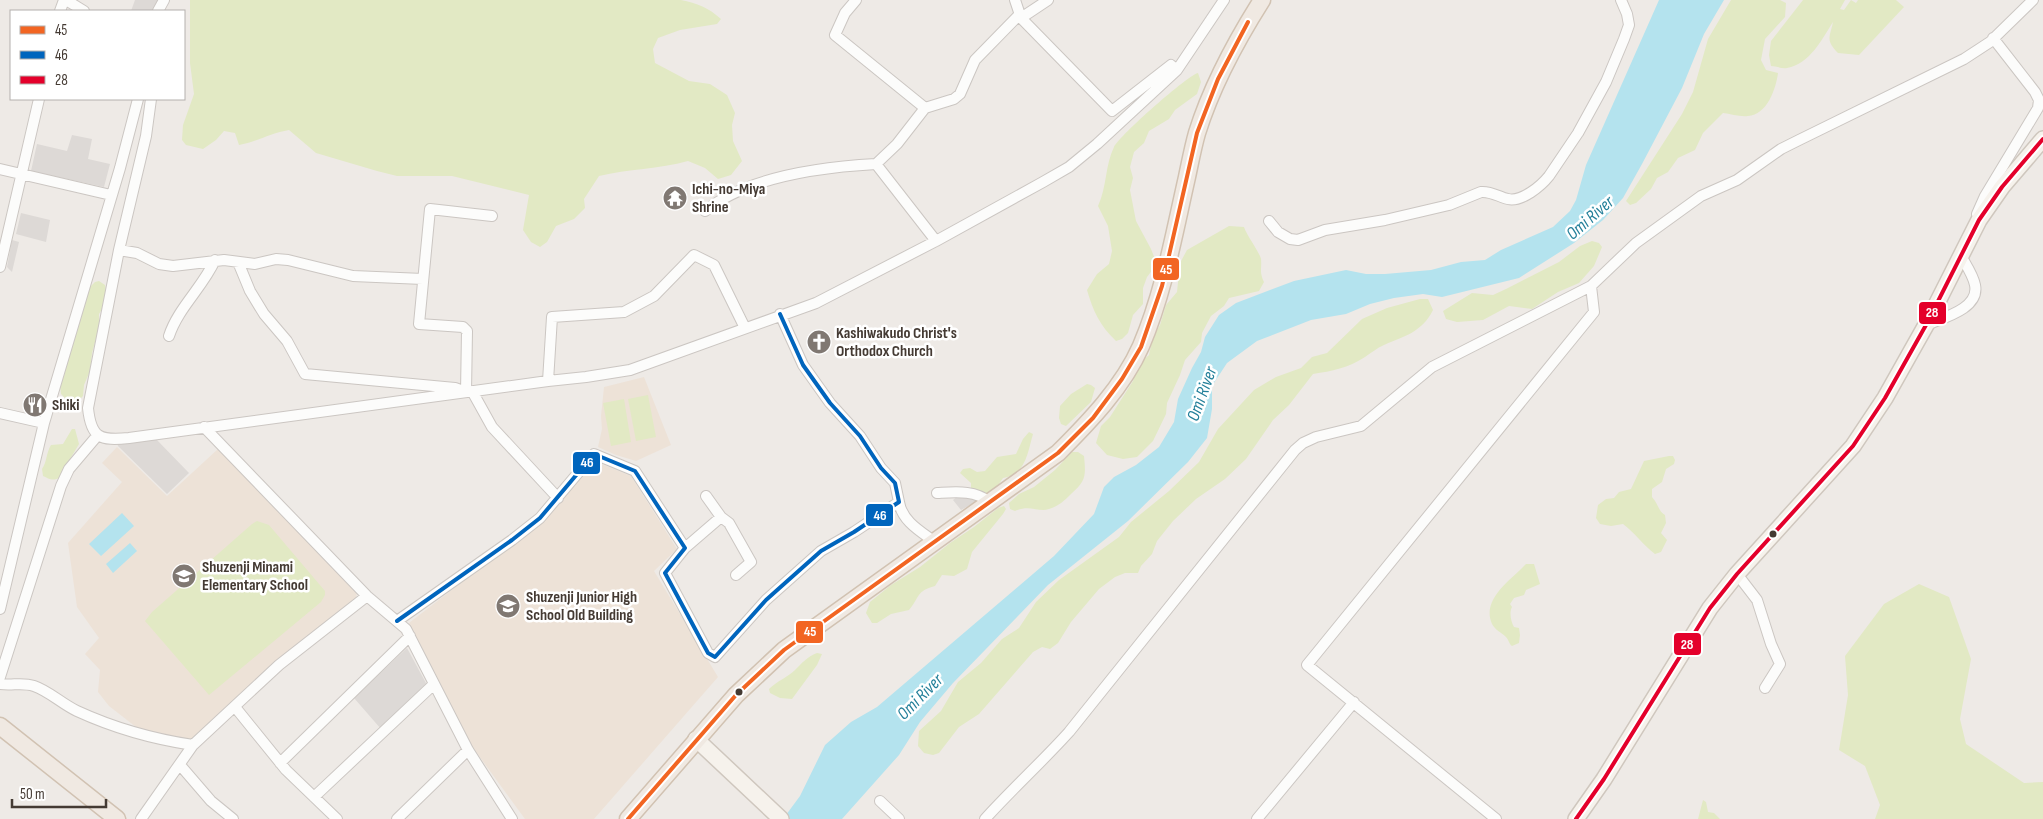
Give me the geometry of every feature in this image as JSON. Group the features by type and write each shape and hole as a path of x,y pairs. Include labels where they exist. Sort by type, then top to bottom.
{"main road":[{"path":"628,819 736,695 784,650 1058,453 1093,418 1122,378 1141,347 1162,286 1197,133 1218,79 1239,36 1262,0"},
{"path":"0,726 117,819"}],"street":[{"path":"65,0 82,10"},
{"path":"856,0 846,13 834,35 925,108"},
{"path":"1016,0 1020,17 1112,112 1171,65 1178,70"},
{"path":"705,211 720,199 782,176 836,167 876,164 897,144 925,108 954,99 960,94 975,60 1020,17 1048,0"},
{"path":"151,100 146,136 120,250 88,408 90,424 97,436 113,439 548,381 586,378 630,370 780,314 816,303 936,242 1069,166 1116,127 1178,70 1224,0"},
{"path":"1269,221 1278,232 1290,239 1298,240 1325,230 1385,220 1449,205 1481,192 1487,192 1508,199 1517,199 1524,195 1544,182 1549,176 1578,133 1606,82 1629,25 1621,0"},
{"path":"984,819 1012,788 1044,760 1069,732 1303,443 1316,437 1361,426 1432,367 1591,286 1636,243 1701,196 1737,180 1781,149 1964,59 1993,38 2032,0"},
{"path":"1976,225 1978,212 1985,196 2038,108 2040,100 1993,38"},
{"path":"0,267 39,100"},
{"path":"0,609 44,423 112,195 138,100"},
{"path":"1576,819 1604,779 1710,608 1737,574 1853,446 1884,398 1926,325 1976,225 2002,187 2043,139"},
{"path":"876,164 936,242"},
{"path":"0,169 112,195"},
{"path":"492,216 430,209 419,324 463,326 467,331 469,392 492,427 558,498"},
{"path":"120,250 137,254 159,264 173,266 215,260 256,264 276,259 288,260 353,276 423,279"},
{"path":"548,381 552,317 624,312 654,296 694,255 714,265 744,328"},
{"path":"1926,325 1962,309 1973,298 1975,285 1961,256"},
{"path":"169,336 179,317 210,272 215,260"},
{"path":"238,262 250,291 264,314 287,341 305,374 455,388 469,392"},
{"path":"1496,819 1308,664 1594,312 1591,286"},
{"path":"780,314 804,365 830,403 860,436 881,468 895,483 900,511 935,542"},
{"path":"0,413 44,423"},
{"path":"204,428 367,596 397,621 410,636 468,750 512,819"},
{"path":"0,677 61,486 69,469 97,436"},
{"path":"397,621 540,518 594,454 635,471 685,548"},
{"path":"938,493 970,492 984,497 990,502"},
{"path":"706,496 728,524 751,562 736,576"},
{"path":"721,516 685,548 665,573 708,653 715,657 766,600 821,552 899,502"},
{"path":"1737,574 1757,600 1771,644 1780,664 1765,688"},
{"path":"141,819 193,745 235,708 279,665 367,596"},
{"path":"280,763 410,636"},
{"path":"0,684 8,685 21,682 35,686 75,710 122,730 193,745"},
{"path":"314,797 433,684"},
{"path":"1257,819 1354,702"},
{"path":"235,708 280,763 337,819"},
{"path":"696,740 781,819"},
{"path":"397,819 468,750"},
{"path":"180,765 211,801 233,819"},
{"path":"880,801 899,819"}],"shaded area":[{"path":"135,0 161,0 155,10 131,10"},
{"path":"72,135 92,139 88,159 110,164 104,187 31,171 37,144 67,151"},
{"path":"21,213 50,220 46,242 16,234"},
{"path":"12,240 19,242 12,272 7,267"},
{"path":"644,377 671,445 636,461 598,447 602,429 601,416 604,387"},
{"path":"156,439 189,473 167,494 117,443"},
{"path":"117,447 167,496 218,449 245,473 278,511 357,593 355,601 293,647 195,739 165,736 136,727 109,706 98,692 100,670 85,654 99,638 77,607 68,543 122,482 102,463"},
{"path":"594,461 631,476 677,549 654,571 718,677 594,819 525,819 471,745 409,623 541,521"},
{"path":"959,495 979,500 961,510 953,500"},
{"path":"407,648 427,685 381,729 354,698"}],"green space":[{"path":"190,0 681,0 703,6 721,19 717,24 680,30 658,38 653,49 655,63 689,81 710,84 727,95 735,113 732,125 733,141 742,161 731,175 718,179 705,168 688,161 599,176 584,199 585,208 574,219 556,226 547,242 540,247 531,242 523,230 529,195 452,176 397,176 377,171 316,153 289,130 239,145 235,133 224,131 216,140 203,149 186,145 182,140 183,125 194,94 190,63"},
{"path":"1731,0 1780,0 1786,3 1785,17 1765,39 1761,60 1766,70 1778,73 1773,93 1765,106 1755,115 1742,116 1723,113 1703,133 1695,150 1678,158 1668,172 1657,178 1651,189 1636,203 1630,205 1626,201 1682,114 1693,92 1708,39"},
{"path":"1803,0 1845,0 1840,9 1844,10 1851,0 1856,3 1858,0 1896,0 1904,7 1859,55 1838,53 1834,49 1830,41 1833,22 1820,43 1802,62 1787,68 1771,66 1769,55 1771,41"},
{"path":"1198,73 1201,82 1197,94 1175,110 1169,119 1149,131 1144,143 1134,152 1130,167 1133,178 1130,190 1136,221 1157,264 1147,277 1143,288 1143,304 1133,315 1128,333 1122,339 1116,341 1098,318 1087,290 1097,274 1109,264 1112,251 1108,226 1098,206 1111,154 1119,140 1141,119 1169,94"},
{"path":"1229,226 1244,227 1260,256 1261,273 1264,282 1259,291 1229,298 1224,306 1211,316 1202,333 1201,342 1185,360 1167,403 1166,414 1153,441 1137,457 1123,459 1107,455 1096,443 1101,426 1110,417 1133,381 1140,363 1149,355 1153,337 1160,325 1166,305 1177,292 1180,263 1187,250"},
{"path":"1592,241 1599,243 1602,247 1594,266 1579,283 1558,292 1532,309 1509,306 1483,320 1457,322 1446,319 1443,311 1472,293 1493,295 1559,262 1580,246"},
{"path":"99,281 105,285 107,295 105,304 99,314 99,328 92,353 90,371 84,385 83,396 76,403 71,404 61,394 60,385 73,338 78,329 87,290 95,282"},
{"path":"1420,299 1428,299 1433,310 1424,323 1406,336 1381,346 1352,364 1313,374 1289,405 1273,420 1246,459 1225,479 1196,499 1173,521 1157,541 1152,554 1141,566 1138,573 1125,573 1115,577 1099,589 1071,622 1058,643 1050,649 1042,647 1033,652 979,714 959,727 939,753 933,755 924,753 918,746 919,731 941,711 958,682 981,663 1002,639 1019,628 1036,602 1059,580 1119,537 1131,522 1169,491 1199,462 1218,429 1254,390 1276,377 1301,368 1312,357 1327,353 1362,319 1387,308"},
{"path":"1087,384 1095,388 1091,402 1066,426 1061,424 1059,418 1060,406 1071,394"},
{"path":"648,395 656,437 636,441 628,399"},
{"path":"624,399 631,442 611,446 603,403"},
{"path":"72,429 75,429 79,444 59,478 51,479 43,476 42,469 51,445 63,444"},
{"path":"1029,432 1033,434 1027,455 1017,472 1003,478 994,491 988,494 971,488 971,483 960,473 963,469 970,468 977,472 985,471 997,457 1016,454 1023,439"},
{"path":"1072,452 1078,452 1084,456 1085,473 1080,485 1062,503 1045,510 1025,508 1015,511 1010,509 1009,503 1019,494 1034,487 1055,470"},
{"path":"1673,456 1674,464 1666,469 1662,482 1652,489 1652,497 1665,515 1666,523 1661,533 1667,540 1661,552 1655,554 1623,524 1611,526 1600,524 1596,518 1598,505 1606,499 1614,498 1619,492 1631,489 1644,461"},
{"path":"1004,506 1006,509 1003,514 972,552 967,569 954,576 942,575 935,586 921,592 909,610 891,614 877,623 872,623 866,613 870,602 998,508"},
{"path":"257,521 269,525 325,591 325,595 321,602 209,695 145,621 152,612"},
{"path":"1526,564 1534,564 1540,584 1526,590 1524,595 1514,598 1510,604 1512,607 1512,622 1514,627 1519,628 1520,635 1519,643 1512,646 1506,637 1492,624 1491,606 1499,591"},
{"path":"1919,584 1949,597 1971,659 1960,719 1966,744 2024,783 2043,782 2043,819 1875,819 1880,805 1865,766 1839,750 1848,695 1845,656 1884,604"},
{"path":"817,653 822,654 817,665 792,699 780,698 770,693 769,689 772,686 792,672 807,658"},
{"path":"1703,800 1706,802 1708,812 1714,813 1720,819 1698,819"}],"water":[{"name":"Omi River","path":"1659,0 1724,0 1704,34 1682,88 1642,164 1623,198 1603,220 1574,243 1519,278 1442,297 1423,294 1394,298 1370,304 1346,314 1311,320 1257,341 1227,363 1212,386 1212,409 1207,438 1188,462 1128,521 1048,585 953,683 920,722 899,755 842,819 783,819 800,796 825,745 851,722 877,707 1054,556 1094,514 1104,487 1114,477 1136,465 1159,447 1174,422 1178,399 1201,352 1205,337 1219,315 1236,303 1294,281 1346,270 1366,274 1385,274 1431,270 1461,262 1485,260 1501,250 1553,227 1570,211 1576,200 1586,165"},
{"path":"122,513 134,526 101,556 89,544"},
{"path":"130,543 137,551 113,573 106,564"}],"transit line":[{"name":"45","path":"628,819 736,695 784,650 1058,453 1093,418 1122,379 1141,347 1162,286 1197,133 1218,79 1248,22"},
{"name":"28","path":"1576,819 1604,779 1710,608 1737,574 1853,446 1885,398 1926,325 1979,220 2002,187 2043,139"},
{"name":"46","path":"397,621 540,518 594,454 635,471 685,548 665,573 708,653 715,657 766,600 821,551 899,502 895,483 881,468 860,436 830,403 803,365 780,314"}],"place":[{"name":"Ichi-no-Miya Shrine","path":"675,198"},
{"name":"Kashiwakudo Christ's Orthodox Church","path":"819,342"},
{"name":"Shiki","path":"35,405"},
{"name":"Shuzenji Minami Elementary School","path":"184,576"},
{"name":"Shuzenji Junior High School Old Building","path":"508,606"}]}
